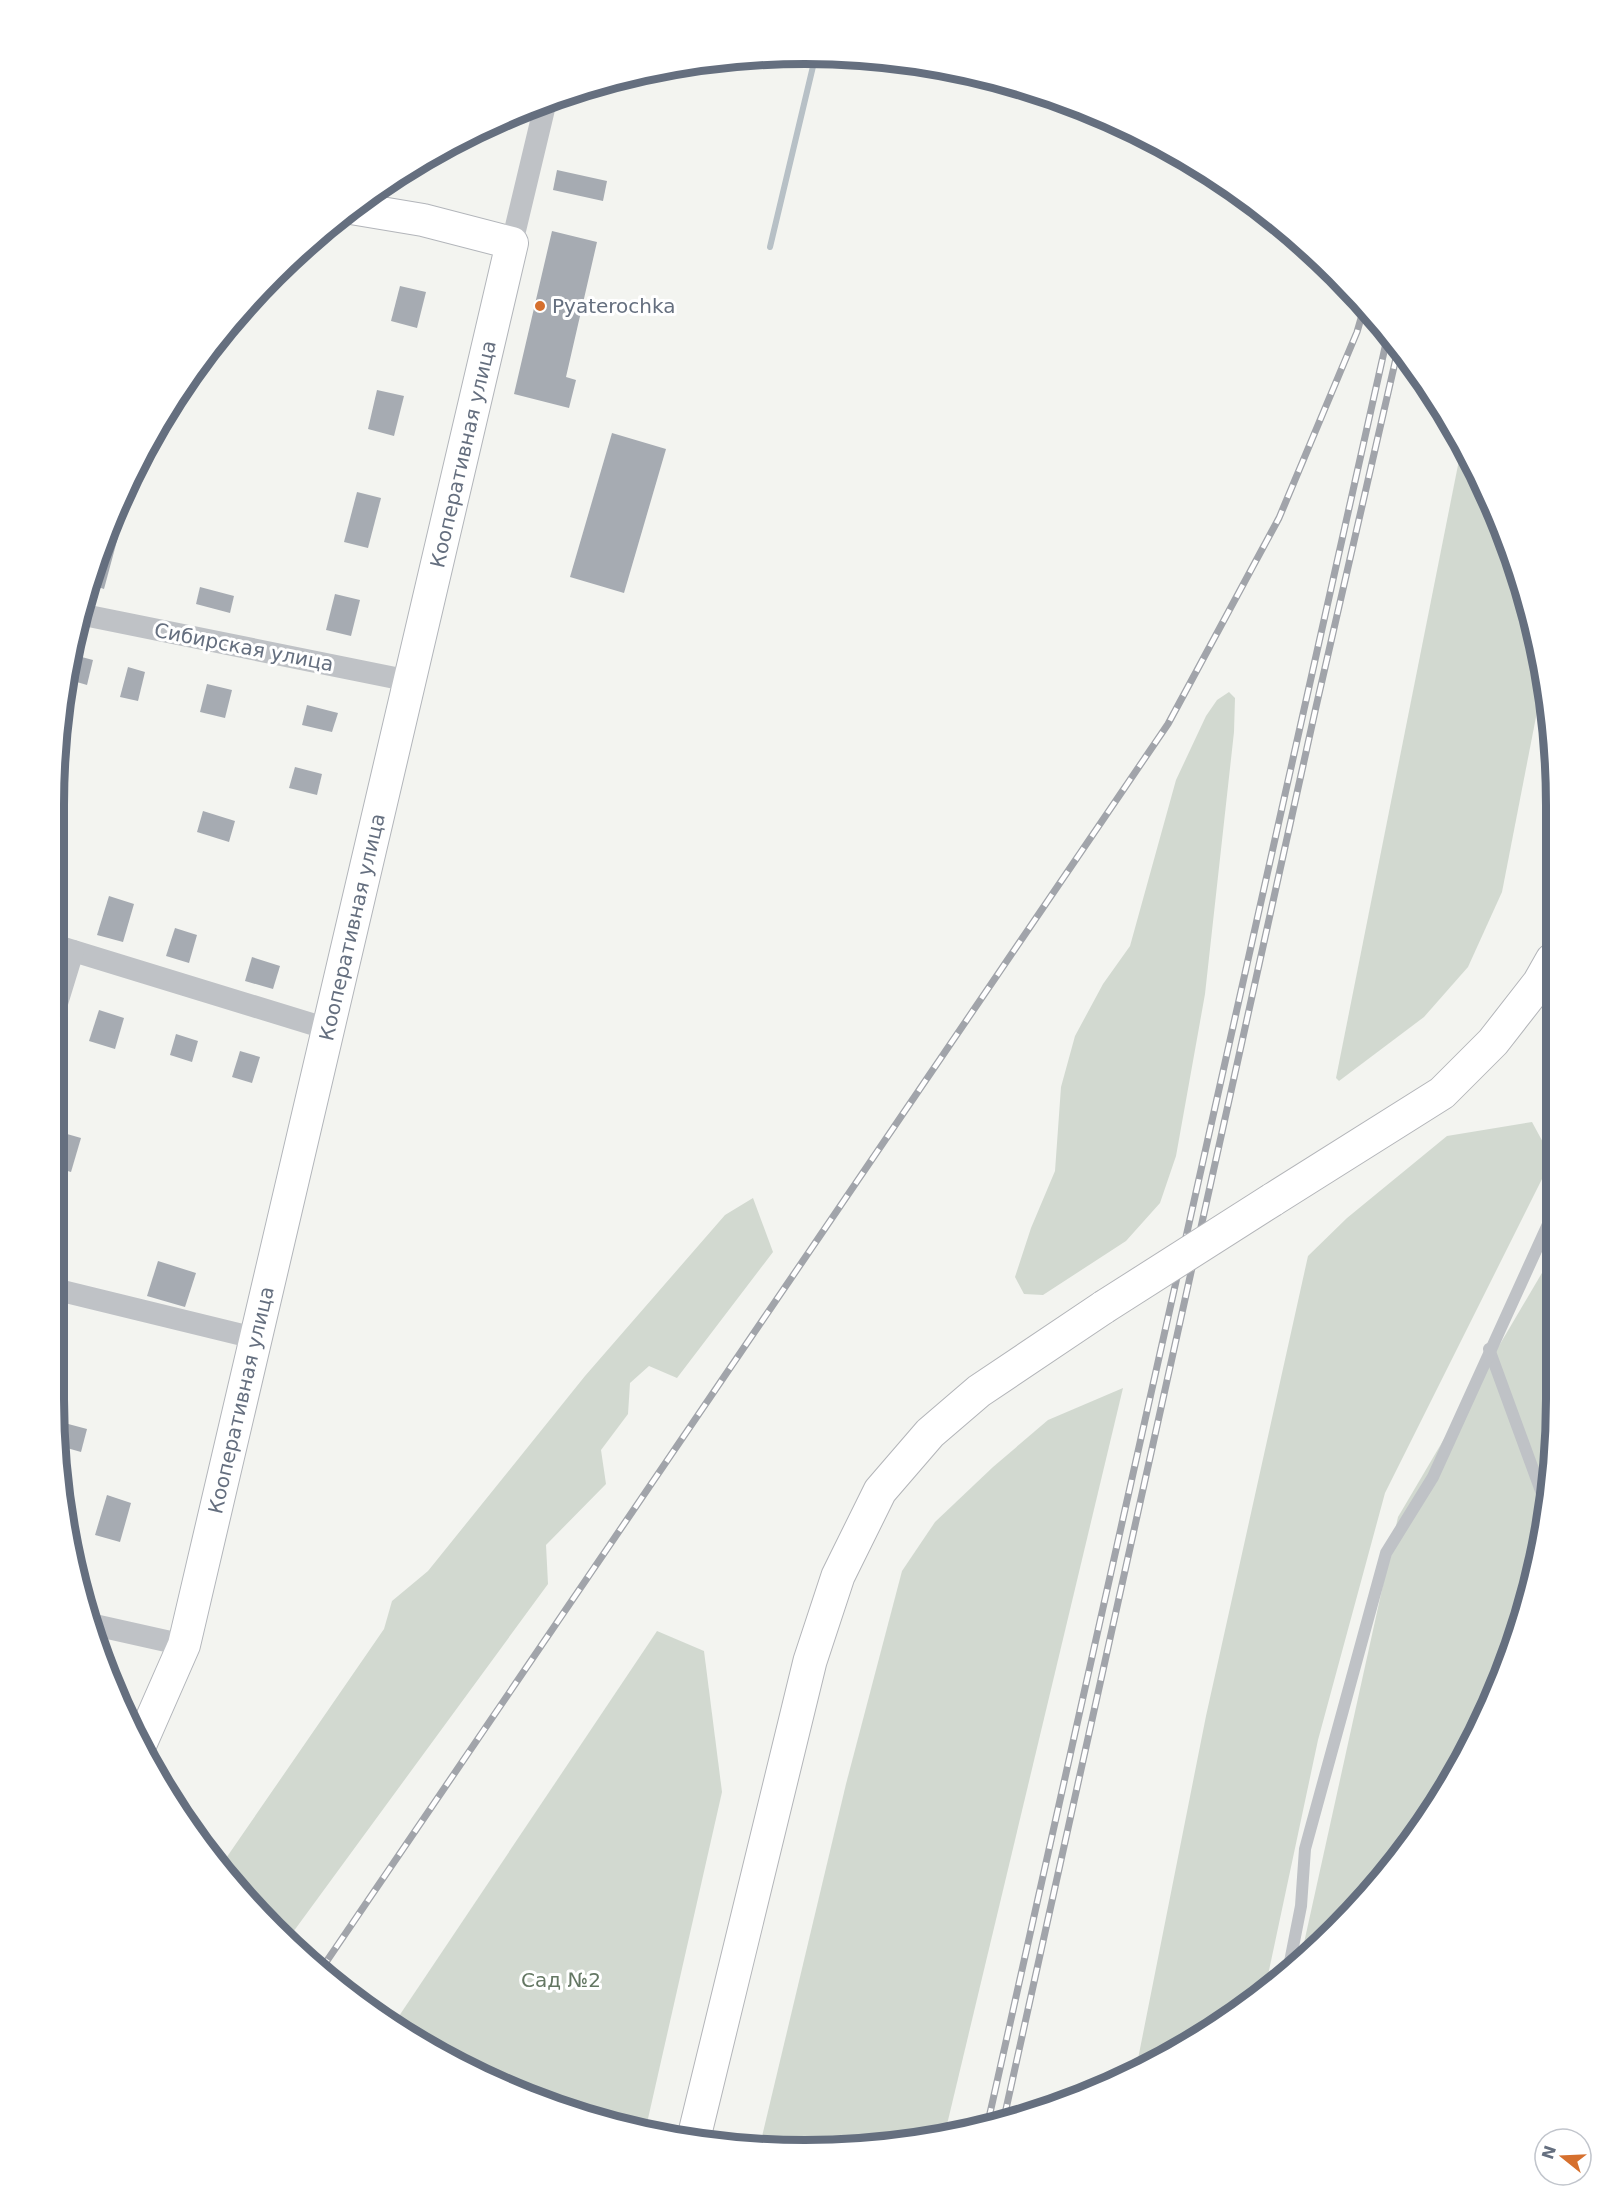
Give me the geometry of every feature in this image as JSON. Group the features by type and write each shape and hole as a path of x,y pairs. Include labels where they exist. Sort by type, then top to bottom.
{"main road":[{"path":"365,210 423,220 512,243"},
{"name":"Кооперативная улица","path":"145,1734 184,1645 512,243"},
{"path":"695,2132 810,1661 838,1576 880,1491 930,1433 980,1391 1104,1307 1442,1093 1493,1042 1546,971"}],"street":[{"name":"Кооперативная улица","path":"512,243 543,113"},
{"name":"Сибирская улица","path":"90,616 410,681"},
{"path":"64,948 328,1029"},
{"path":"64,1291 255,1338"},
{"path":"101,1626 184,1645"}],"lane":[{"path":"1290,1960 1301,1906 1305,1849 1386,1553 1433,1477 1489,1349 1546,1229"},
{"path":"1489,1349 1541,1490"}],"green space":[{"path":"1459,458 1490,522 1507,567 1521,614 1539,702 1502,892 1468,967 1424,1017 1339,1081 1336,1078"},
{"path":"1229,692 1235,698 1234,732 1205,994 1176,1156 1160,1203 1126,1241 1043,1295 1024,1294 1015,1277 1031,1228 1055,1171 1061,1087 1075,1036 1103,984 1130,946 1176,780 1206,716 1217,700"},
{"path":"1532,1122 1546,1148 1546,1171 1385,1493 1318,1740 1267,1979 1217,2016 1137,2062 1206,1716 1308,1256 1347,1218 1447,1136"},
{"path":"753,1198 773,1252 677,1378 649,1366 630,1383 628,1414 601,1450 606,1484 546,1545 548,1584 292,1933 248,1888 225,1860 384,1629 392,1601 428,1571 585,1376 725,1215"},
{"path":"1546,1266 1545,1448 1540,1496 1532,1544 1507,1638 1470,1727 1422,1811 1363,1888 1303,1948 1398,1517"},
{"path":"1123,1388 947,2127 854,2139 761,2139 846,1784 902,1571 935,1522 993,1467 1048,1420"},
{"name":"Сад №2","path":"657,1631 704,1651 722,1792 647,2123 567,2101 522,2084 478,2064 398,2018"}],"building":[{"path":"557,170 607,181 603,201 553,190"},
{"path":"552,231 597,242 566,377 576,380 569,408 514,394"},
{"path":"400,286 426,292 417,328 391,321"},
{"path":"377,390 404,396 394,436 368,429"},
{"path":"612,433 666,449 624,593 570,577"},
{"path":"357,492 381,498 368,548 344,542"},
{"path":"116,536 118,537 104,589 98,587"},
{"path":"200,587 234,596 230,613 196,604"},
{"path":"335,594 360,600 351,636 326,630"},
{"path":"80,657 93,660 87,685 76,682"},
{"path":"128,667 145,672 138,701 120,697"},
{"path":"207,684 232,690 225,718 200,712"},
{"path":"307,705 338,713 332,732 302,725"},
{"path":"295,767 322,774 317,795 289,788"},
{"path":"203,811 235,821 229,842 197,832"},
{"path":"109,896 134,904 123,942 97,935"},
{"path":"175,928 197,935 189,963 166,956"},
{"path":"252,957 280,966 273,989 245,981"},
{"path":"99,1010 124,1018 115,1049 89,1041"},
{"path":"176,1034 198,1041 192,1062 170,1055"},
{"path":"240,1051 260,1057 252,1083 232,1077"},
{"path":"64,1133 81,1138 71,1172 64,1170"},
{"path":"158,1261 196,1273 185,1307 147,1296"},
{"path":"65,1423 87,1429 81,1452 66,1448"},
{"path":"107,1495 131,1503 120,1542 95,1535"}],"waterway":[{"path":"770,247 813,64"}],"railway":[{"path":"325,1964 1168,724 1279,518 1362,316"},
{"path":"989,2117 1386,345"},
{"path":"1005,2113 1316,707 1396,358"}],"place":[{"name":"Pyaterochka","path":"540,306"}]}
